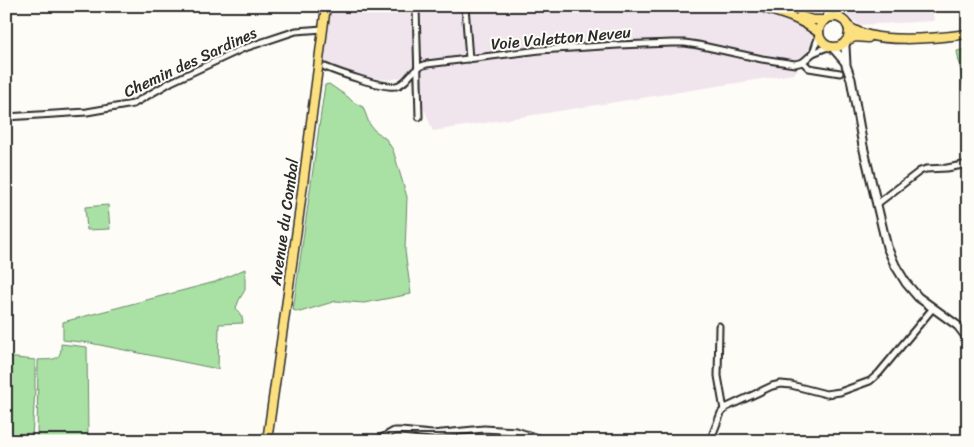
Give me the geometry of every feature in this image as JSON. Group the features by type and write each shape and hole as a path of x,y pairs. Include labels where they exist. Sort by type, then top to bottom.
{"main road":[{"name":"Avenue du Combal","path":"267,441 300,215 326,6"},
{"path":"758,6 806,23 819,34 823,43 831,47 840,46 855,37 902,44 928,44 968,38"},
{"path":"773,6 813,20 825,20 833,17 856,31 902,39 927,39 968,34"},
{"path":"819,34 820,26 825,20"},
{"path":"844,22 849,33 846,41"}],"street":[{"path":"416,6 419,117"},
{"path":"465,6 469,59"},
{"path":"825,20 831,6"},
{"path":"835,6 844,22"},
{"name":"Chemin des Sardines","path":"6,117 87,112 133,104 171,82 242,49 296,31 323,29"},
{"path":"813,54 819,34"},
{"path":"846,41 846,64 863,146 888,247 895,265 906,283 918,297 958,326 968,340"},
{"name":"Voie Valetton Neveu","path":"417,68 427,64 540,50 672,42 698,45 785,63 795,64 803,62 809,68 840,73"},
{"path":"803,62 813,54 831,47 846,64"},
{"path":"327,68 388,87 396,87 404,83 417,68"},
{"path":"877,204 920,171 968,164"},
{"path":"710,441 724,410 772,386 781,384 791,385 826,394 840,392 870,381 879,373 933,308"},
{"path":"719,326 718,376 724,410"},
{"path":"376,441 394,432 401,431 432,434 484,430 516,432 547,441"}],"shaded area":[{"path":"332,6 747,6 810,29 813,40 794,74 433,131 409,72 399,78 387,80 322,68"},
{"path":"790,6 824,6 825,10 818,16"},
{"path":"840,6 932,6 934,21 859,25 842,11"}],"green space":[{"path":"968,49 968,111 957,51"},
{"path":"329,84 363,107 373,129 386,139 393,150 407,197 405,251 411,294 364,303 336,301 300,312 293,310 325,85"},
{"path":"108,205 110,229 87,230 85,207"},
{"path":"245,269 245,290 236,308 242,317 243,323 219,324 218,369 90,343 63,340 63,322 215,282"},
{"path":"61,344 87,347 88,441 37,441 38,360 58,357"},
{"path":"6,357 35,360 32,437 6,438"}]}
